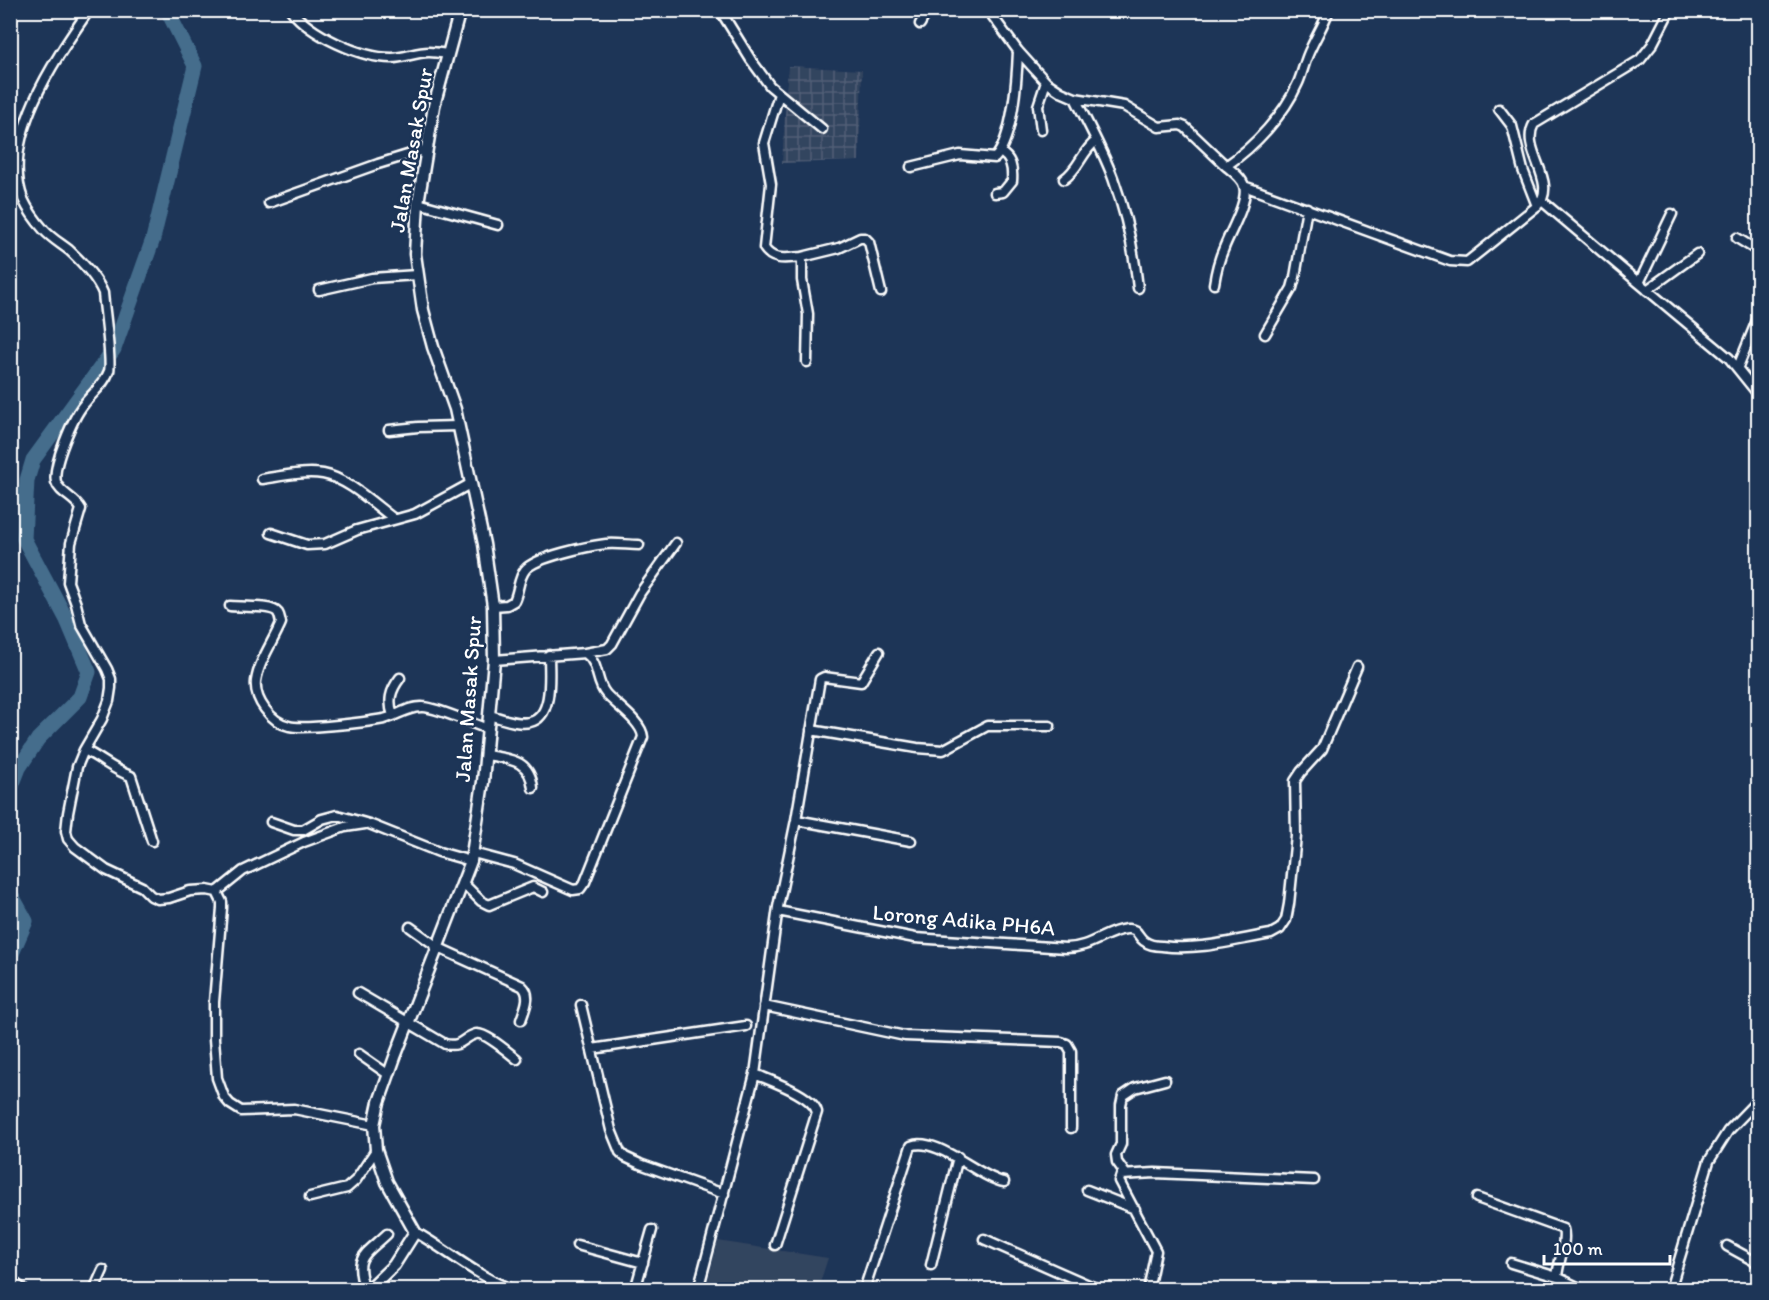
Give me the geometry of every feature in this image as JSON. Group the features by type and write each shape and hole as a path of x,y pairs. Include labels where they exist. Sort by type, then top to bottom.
{"street":[{"path":"89,10 58,55 35,96 19,143 17,171 23,199 35,219 45,232 69,251 99,283 103,293 110,369 103,383 82,405 76,416 63,446 56,473 59,487 78,502 81,508 71,543 68,582 81,624 111,679 109,701 102,719 84,750 72,788 66,831 71,844 106,870 142,887 158,899 190,891 218,892"},
{"path":"291,10 308,27 322,36 368,55 383,58 403,57 425,52 448,54"},
{"name":"Jalan Masak Spur","path":"415,1232 387,1182 375,1150 374,1125 388,1075 439,948 472,857 486,754 494,660 493,606 484,544 453,403 428,329 417,275 415,245 418,203 434,106 459,10"},
{"path":"720,10 770,86 822,129"},
{"path":"920,24 928,10"},
{"path":"988,10 1018,51 1046,82 1067,95 1124,106 1159,127 1185,127 1244,186 1450,261 1462,263 1470,260 1540,203 1544,197 1544,188 1530,134 1534,124 1640,60 1652,45 1670,10"},
{"path":"1226,166 1258,138 1287,101 1298,84 1311,46 1329,10"},
{"path":"912,167 960,155 995,158 1000,152 1015,100 1018,51"},
{"path":"1041,130 1038,106 1046,82"},
{"path":"779,94 764,143 771,184 764,248 777,259 802,257 839,248 865,238 869,242 881,292"},
{"path":"1075,98 1113,177 1126,221 1135,261 1138,288"},
{"path":"1499,109 1512,126 1522,170 1540,203 1716,346 1738,368 1758,394"},
{"path":"1064,179 1074,171 1086,151 1096,141"},
{"path":"269,203 427,149"},
{"path":"995,194 1003,192 1012,181 1011,164 1000,152"},
{"path":"1214,284 1224,246 1243,201 1244,186"},
{"path":"418,203 498,225"},
{"path":"1265,334 1292,288 1299,264 1307,208"},
{"path":"1639,284 1672,214"},
{"path":"1737,238 1758,251"},
{"path":"1647,290 1697,254"},
{"path":"802,257 802,280 808,314 807,362"},
{"path":"319,290 372,278 400,274 417,275"},
{"path":"1738,368 1758,318"},
{"path":"389,430 458,426"},
{"path":"262,479 309,473 335,477 394,519"},
{"path":"271,533 314,546 325,544 357,530 419,512 470,483"},
{"path":"494,660 585,653 607,648 612,644 640,594 676,543"},
{"path":"493,606 507,605 514,601 523,574 527,567 536,562 562,553 608,544 639,545"},
{"path":"230,606 270,608 280,615 281,622 258,671 256,684 262,704 281,724 298,727 369,721 393,716 416,707 428,707 488,729"},
{"path":"698,1290 755,1074 777,911 796,820 820,679 824,676 861,682 879,652"},
{"path":"271,822 294,830 303,830 322,819 337,815 369,824 439,852 514,864 573,890 580,889 643,737 640,728 600,686 595,663 585,653"},
{"path":"489,715 519,723 539,719 545,709 549,693 549,655"},
{"name":"Lorong Adika PH6A","path":"777,911 915,938 1076,948 1121,930 1130,929 1137,932 1142,940 1148,943 1179,948 1271,934 1280,929 1286,920 1294,865 1297,818 1295,781 1301,771 1322,749 1357,667"},
{"path":"393,716 391,692 400,678"},
{"path":"811,730 917,748 943,750 987,726 1050,726"},
{"path":"84,750 99,757 116,771 131,776 152,841"},
{"path":"486,754 522,764 532,779 533,788"},
{"path":"796,820 911,841"},
{"path":"218,892 243,871 304,842 345,827 369,824"},
{"path":"463,883 481,901 489,905 533,887 543,892"},
{"path":"218,892 222,902 214,1002 214,1040 218,1078 224,1097 230,1104 241,1110 294,1109 374,1125"},
{"path":"410,927 439,948 526,988 528,997 521,1020"},
{"path":"358,993 445,1044 451,1046 476,1034 484,1035 517,1059"},
{"path":"581,1005 611,1130 620,1152 640,1164 724,1194"},
{"path":"764,1006 905,1036 1067,1044 1071,1051 1071,1128"},
{"path":"592,1049 746,1026"},
{"path":"359,1054 388,1075"},
{"path":"755,1074 807,1098 816,1106 817,1112 775,1245"},
{"path":"1125,1173 1117,1162 1116,1155 1120,1144 1120,1105 1123,1096 1135,1088 1165,1080"},
{"path":"1670,1290 1709,1161 1728,1131 1758,1100"},
{"path":"864,1290 909,1150 914,1145 920,1144 958,1157 994,1180 1004,1182"},
{"path":"310,1197 347,1188 356,1180 375,1150"},
{"path":"931,1265 958,1157"},
{"path":"1161,1290 1149,1288 1156,1251 1119,1181 1119,1176 1125,1173 1155,1173 1314,1180"},
{"path":"1087,1190 1135,1209"},
{"path":"1477,1198 1563,1229 1565,1236 1557,1277"},
{"path":"635,1290 652,1230"},
{"path":"387,1234 360,1262 359,1271 366,1290 394,1265 415,1232 437,1244 481,1275 514,1290"},
{"path":"984,1239 1100,1290"},
{"path":"577,1245 643,1263"},
{"path":"1727,1246 1758,1263"},
{"path":"1511,1263 1557,1277 1584,1290"},
{"path":"94,1290 103,1270"},
{"path":"10,1279 24,1290"}],"shaded area":[{"path":"788,66 862,70 859,161 782,163"},
{"path":"718,1241 828,1258 818,1289 706,1289"}],"waterway":[{"path":"10,791 19,768 38,739 80,697 89,672 67,620 24,539 27,480 33,460 114,349 153,239 195,66 167,10"},
{"path":"10,892 26,921 10,958"}]}
